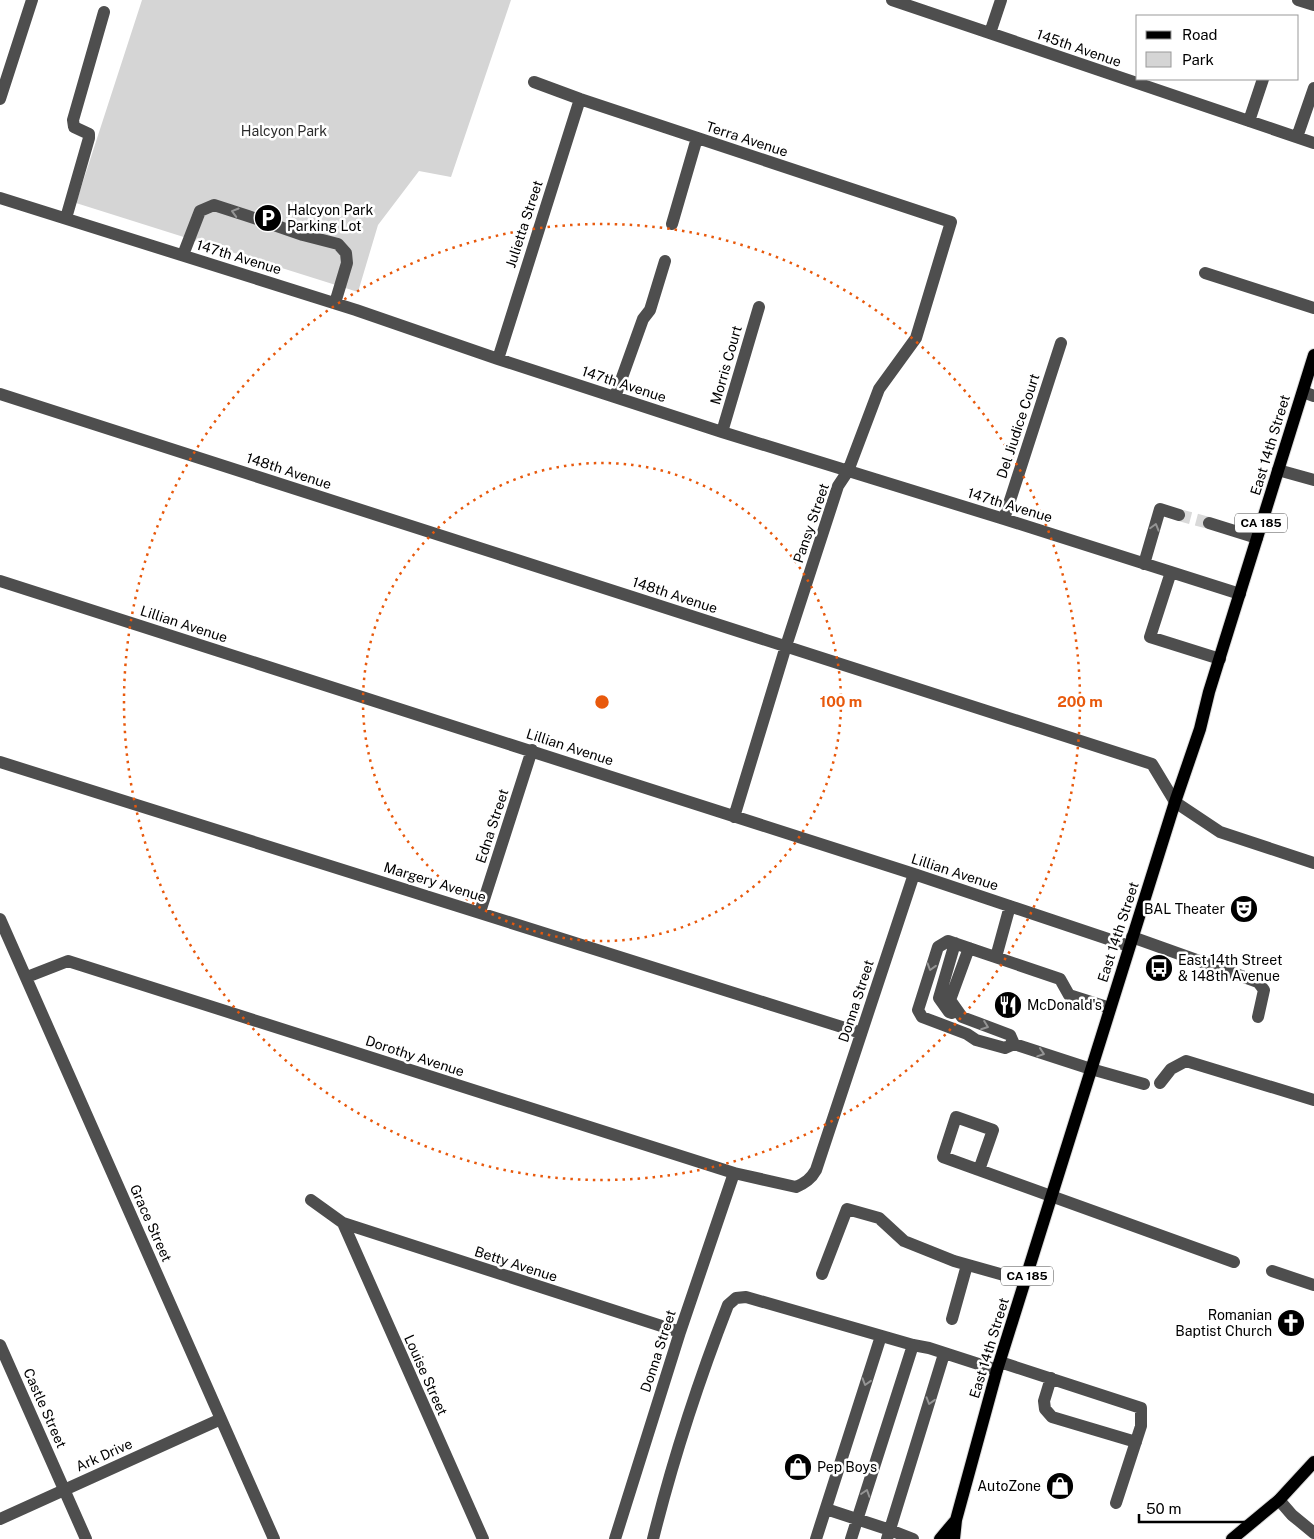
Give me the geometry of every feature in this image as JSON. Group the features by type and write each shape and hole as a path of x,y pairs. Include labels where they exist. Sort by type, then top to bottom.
{"main road":[{"name":"East 14th Street","path":"954,1539 956,1520 998,1366 1175,802 1200,729 1278,470 1308,394 1314,355"},
{"path":"1232,1539 1279,1500 1314,1462"},
{"name":"East 14th Street","path":"940,1539 956,1520"}],"street":[{"path":"0,99 32,0"},
{"name":"145th Avenue","path":"892,0 1314,142"},
{"path":"990,34 1001,0"},
{"path":"1298,0 1314,5"},
{"path":"66,218 89,138 89,134 74,127 73,120 104,12"},
{"path":"1249,121 1263,80"},
{"name":"Terra Avenue","path":"534,82 951,222"},
{"path":"1297,137 1314,88"},
{"name":"Julietta Street","path":"498,359 580,99"},
{"path":"672,224 697,138"},
{"name":"147th Avenue","path":"0,198 335,303 498,359 722,432 1240,594"},
{"path":"183,255 200,211 214,206 338,244 346,253 347,263 335,303"},
{"name":"Pansy Street","path":"734,817 786,646 838,486 848,471 879,389 916,338 951,222"},
{"path":"615,397 643,319 650,310 665,261"},
{"path":"1205,273 1314,308"},
{"name":"Morris Court","path":"722,432 759,307"},
{"name":"Del Jiudice Court","path":"1004,519 1061,343"},
{"name":"148th Avenue","path":"0,394 1152,764 1175,802 1220,832 1314,863"},
{"path":"1278,470 1314,480"},
{"path":"1144,564 1160,509 1179,514"},
{"path":"1209,523 1257,538"},
{"path":"1171,572 1150,637 1220,659"},
{"name":"Lillian Avenue","path":"0,580 532,750 1010,906 1258,982 1264,990 1258,1017"},
{"name":"Edna Street","path":"480,912 532,750"},
{"name":"Margery Avenue","path":"0,762 861,1033"},
{"name":"Donna Street","path":"796,1186 811,1178 816,1170 914,874"},
{"path":"996,957 1010,906"},
{"name":"Grace Street","path":"0,919 274,1539"},
{"path":"1110,1008 1068,995 1060,980 948,941 938,946 918,1010 922,1017 967,1034 976,1040 1006,1048 1014,1044 1144,1084"},
{"path":"955,943 939,998 949,1012 1010,1035 1014,1044"},
{"path":"962,1017 950,1000 969,948"},
{"name":"Dorothy Avenue","path":"27,977 68,961 734,1173 796,1186"},
{"path":"1160,1083 1171,1069 1186,1061 1314,1100"},
{"path":"979,1170 993,1130 956,1117 942,1157 1234,1262"},
{"name":"Donna Street","path":"615,1539 680,1332 734,1173"},
{"path":"312,1200 343,1223"},
{"path":"822,1274 847,1209 879,1218 904,1240 967,1265 1025,1282"},
{"name":"Betty Avenue","path":"343,1223 680,1332"},
{"name":"Louise Street","path":"343,1223 483,1539"},
{"path":"952,1319 967,1265"},
{"path":"1272,1271 1314,1285"},
{"path":"653,1539 666,1484 692,1402 728,1305 736,1298 746,1297 944,1354 1051,1378 1141,1408 1141,1426 1116,1503"},
{"path":"816,1539 881,1336"},
{"name":"Castle Street","path":"0,1345 86,1539"},
{"path":"851,1539 913,1345"},
{"path":"889,1534 944,1354"},
{"path":"1051,1378 1044,1400 1045,1409 1052,1417 1136,1442"},
{"name":"Ark Drive","path":"0,1518 221,1419"},
{"path":"1279,1500 1292,1515 1314,1533"},
{"path":"826,1509 858,1519 889,1534 913,1539"}],"green space":[{"name":"Halcyon Park","path":"142,0 511,0 451,177 419,171 378,225 358,292 76,203"}],"tunnel":[{"path":"1179,515 1209,523"}],"place":[{"name":"Halcyon Park Parking Lot","path":"268,218"},
{"name":"BAL Theater","path":"1244,909"},
{"name":"East 14th Street & 148th Avenue","path":"1159,968"},
{"name":"McDonald's","path":"1008,1005"},
{"name":"Romanian Baptist Church","path":"1291,1323"},
{"name":"Pep Boys","path":"798,1467"},
{"name":"AutoZone","path":"1060,1486"}]}
